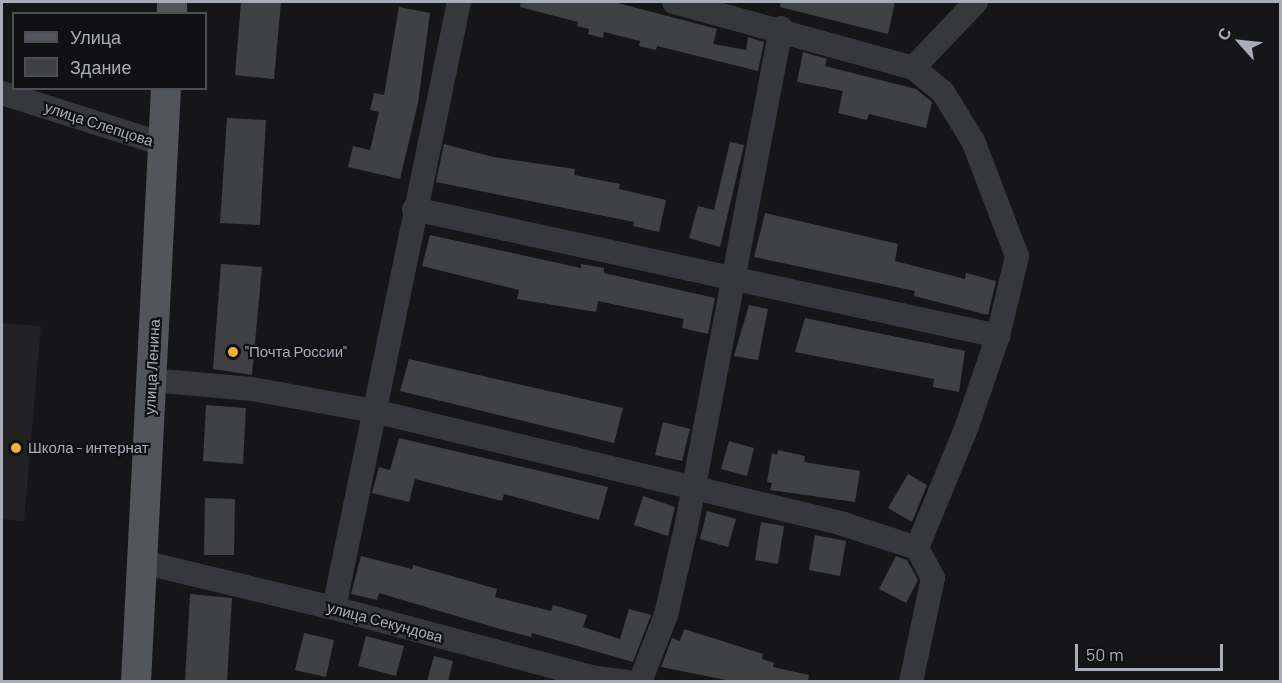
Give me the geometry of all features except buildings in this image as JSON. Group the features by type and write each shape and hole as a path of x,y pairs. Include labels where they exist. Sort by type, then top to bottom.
{"main road":[{"name":"улица Ленина","path":"136,681 166,90"}],"street":[{"path":"334,608 414,209 459,2"},
{"path":"674,2 781,28 913,68 943,92 973,141 1017,256 998,336 967,426 917,548"},
{"path":"913,68 976,2"},
{"path":"640,681 666,615 781,28"},
{"name":"улица Слепцова","path":"2,93 163,144"},
{"path":"414,209 733,276 998,336"},
{"path":"151,380 252,389 374,411 843,524 917,548 933,578 911,681"},
{"name":"улица Секундова","path":"142,562 334,608 596,678 628,681"}],"shaded area":[{"name":"Школа - интернат","path":"2,323 41,326 24,521 2,519"}],"place":[{"name":"\"Почта России\"","path":"233,352"},
{"name":"Школа - интернат","path":"16,448"}]}
